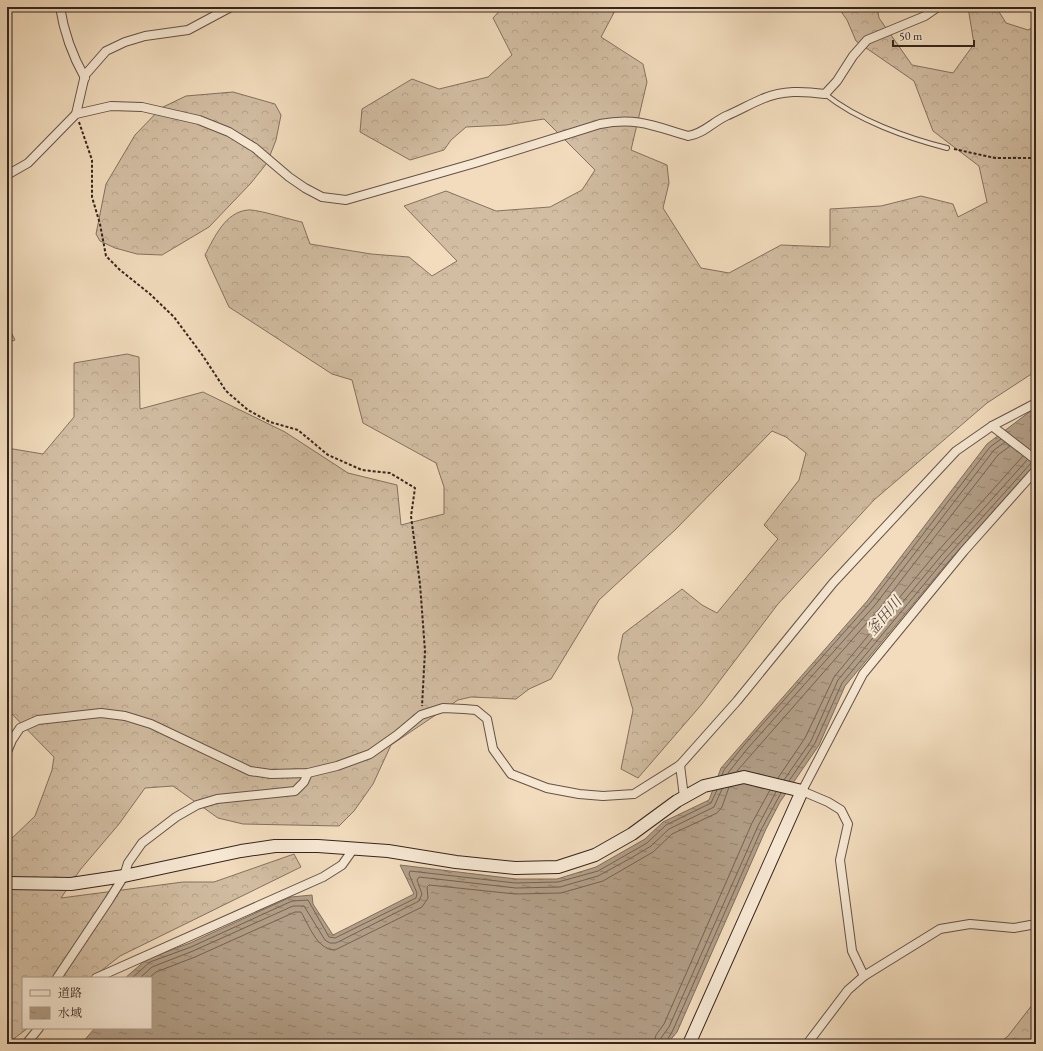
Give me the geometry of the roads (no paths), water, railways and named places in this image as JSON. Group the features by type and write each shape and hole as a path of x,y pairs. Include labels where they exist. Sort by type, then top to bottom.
{"street":[{"path":"60,7 63,27 74,56 85,78"},
{"path":"7,175 28,163 76,114 85,78 106,51 124,42 145,36 188,30 231,7"},
{"path":"76,114 111,106 142,107 199,120 235,136 255,148 288,177 322,197 346,200 600,124 618,121 636,121 688,136 696,135 726,116 762,99 781,93 799,91 825,94 837,81 853,56 867,40 925,16 938,7"},
{"path":"7,752 12,740 20,728 38,720 101,714 125,716 151,724 250,771 271,774 308,773 337,766 370,754 397,735 421,715 443,708 476,710 487,719 494,749 511,774 547,788 603,796 634,794 680,765 737,701 833,583 956,450 992,426 1036,403"},
{"path":"992,426 1036,460"},
{"path":"690,1044 802,791 816,767 863,674 964,551 1036,470"},
{"path":"680,765 684,797"},
{"path":"58,977 124,876 128,862 142,843 176,817 196,805 217,799 295,791 304,782 308,773"},
{"path":"7,883 71,884 124,876 241,851 275,846 354,848 388,851 456,862 514,868 558,867 595,855 632,834 684,797 704,786 744,777 790,786 828,802 841,810 848,824 840,860 852,951 864,976"},
{"path":"98,977 323,876 342,865 354,848"},
{"path":"807,1044 848,990 864,976 940,929 970,924 1014,928 1036,924"},
{"path":"26,1044 38,1029"}],"lane":[{"path":"825,94 839,105 895,132 918,141 947,148"}],"water":[{"name":"釜田川","path":"1036,407 1036,463 948,562 845,686 819,745 780,802 766,829 677,1032 667,1044 81,1044 94,1029 152,1029 152,977 126,977 147,959 190,943 291,897 312,895 313,904 333,935 414,894 400,865 516,879 557,879 596,867 645,839 663,822 709,800 721,768 868,600 987,444"}]}
